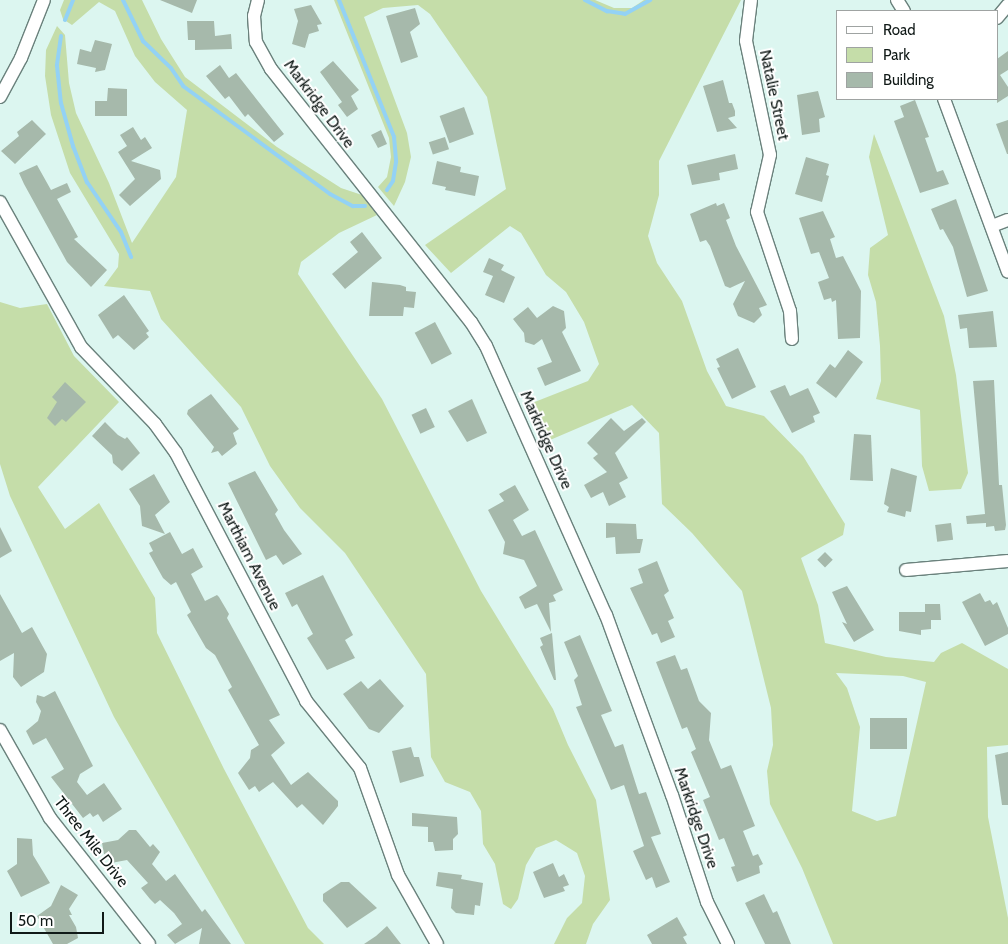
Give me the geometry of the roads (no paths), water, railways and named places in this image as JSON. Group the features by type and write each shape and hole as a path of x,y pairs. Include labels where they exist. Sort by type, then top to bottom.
{"street":[{"path":"0,97 21,58 44,0"},
{"name":"Markridge Drive","path":"258,0 254,29 256,42 271,69 471,322 486,346 606,616 672,795 707,902 728,944"},
{"name":"Natalie Street","path":"751,0 745,25 746,41 770,155 757,212 758,225 790,311 792,339"},
{"path":"998,17 1008,4"},
{"path":"944,100 1008,272"},
{"name":"Marthiam Avenue","path":"0,202 81,346 155,424 176,452 303,696 360,768 398,875 437,944"},
{"path":"992,226 1008,220"},
{"path":"906,570 1008,561"},
{"name":"Three Mile Drive","path":"0,730 50,818 148,944"}],"waterway":[{"path":"65,20 73,0"},
{"path":"123,0 143,41 171,68 183,86 330,194 353,206 365,206"},
{"path":"339,0 394,137 396,162 393,181 387,190"},
{"path":"585,0 607,11 625,14 650,0"},
{"path":"61,36 57,66 61,103 73,146 87,182 121,232 131,257"}]}
